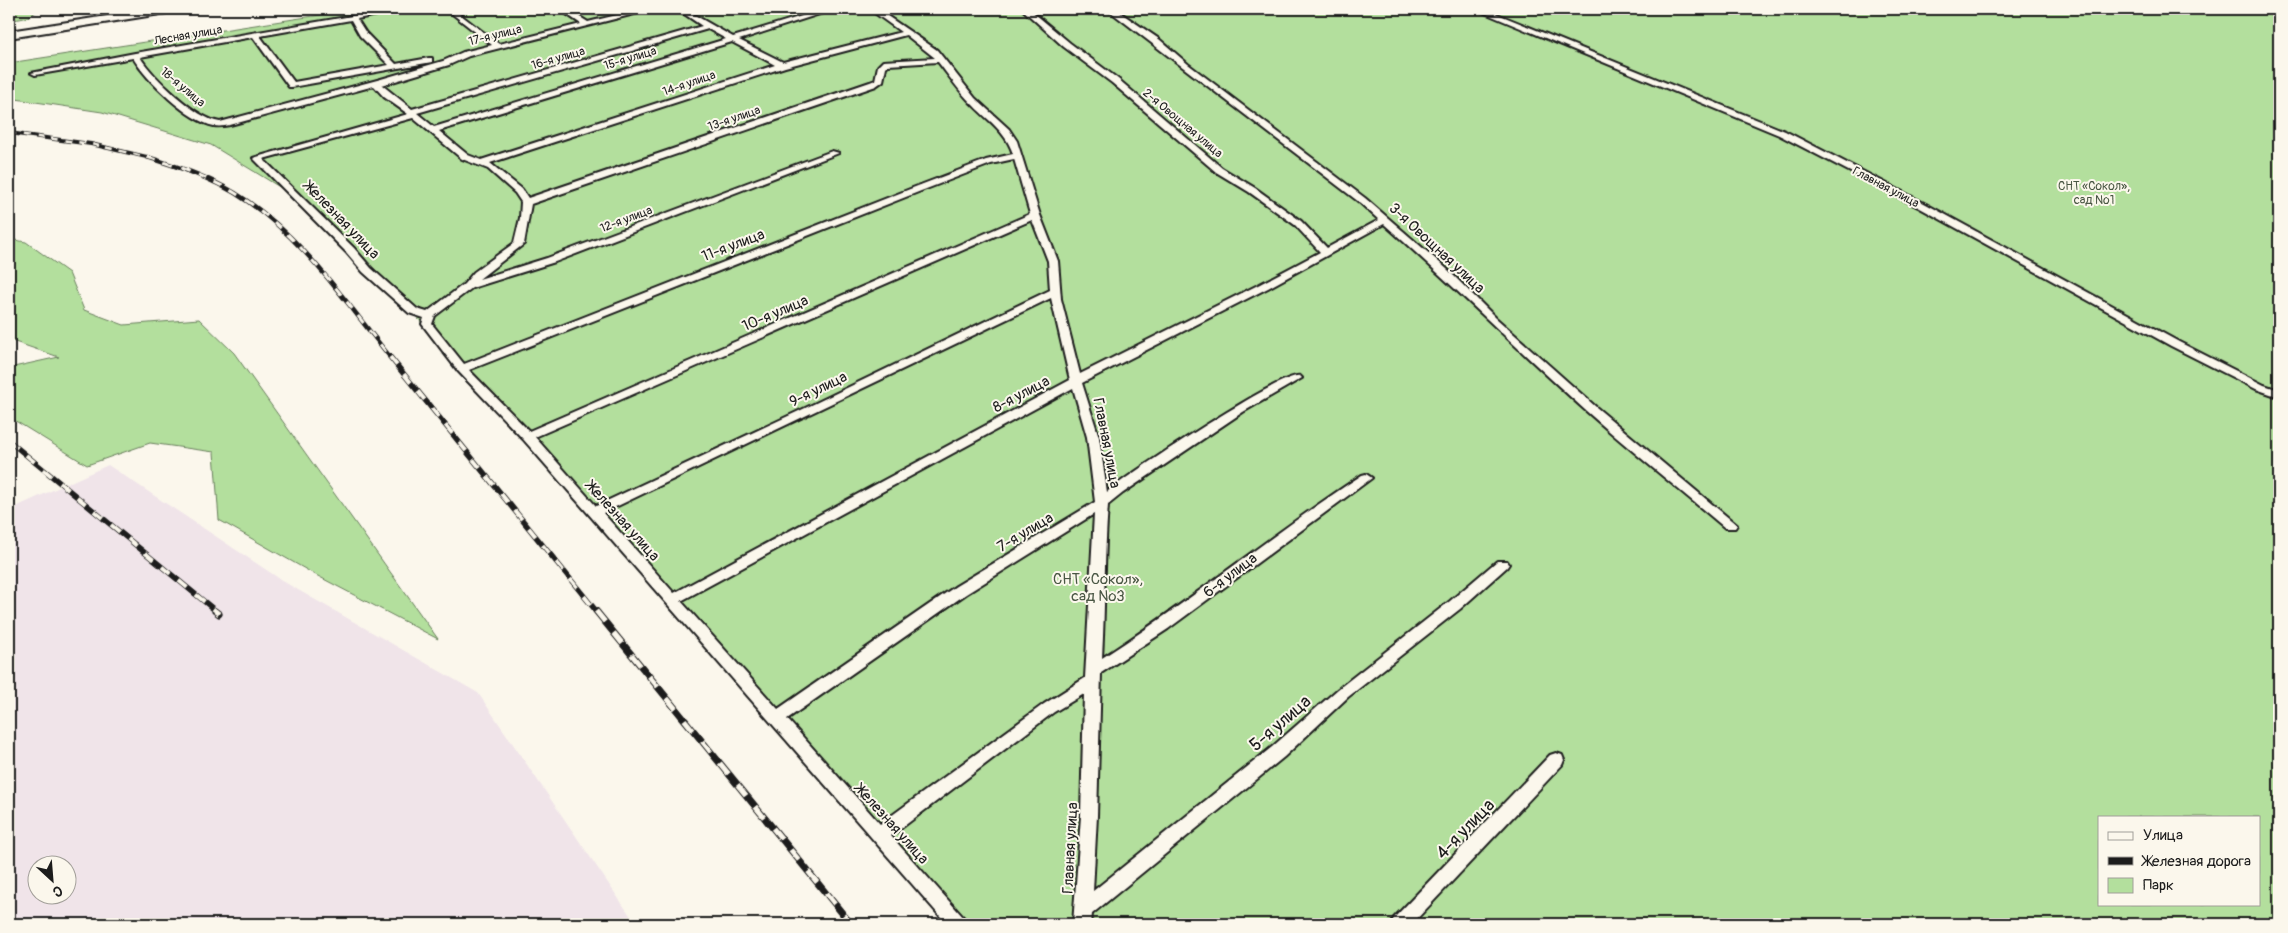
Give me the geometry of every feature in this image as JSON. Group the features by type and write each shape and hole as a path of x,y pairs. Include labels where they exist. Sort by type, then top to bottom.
{"main road":[{"path":"9,33 154,9"},
{"path":"9,33 173,9"}],"street":[{"name":"Лесная улица","path":"35,72 404,9"},
{"path":"449,9 497,46"},
{"path":"562,9 586,24"},
{"name":"17-я улица","path":"226,123 381,83 446,63 466,54 650,9"},
{"path":"680,9 782,65"},
{"name":"15-я улица","path":"434,130 832,9"},
{"name":"Главная улица","path":"873,9 925,45 941,60 972,100 1006,131 1013,141 1036,215 1053,261 1055,292 1076,381 1093,437 1102,504 1098,547 1098,599 1093,676 1089,816 1082,917"},
{"name":"2-я Овощная улица","path":"1025,9 1067,45 1115,81 1219,170 1298,222 1312,240 1326,252"},
{"name":"3-я Овощная улица","path":"1111,9 1156,41 1335,178 1443,271 1492,320 1592,410 1730,524"},
{"name":"Главная улица","path":"1479,9 1782,133 1923,206 2175,344 2260,387 2279,394"},
{"path":"352,18 363,34 395,67"},
{"name":"16-я улица","path":"257,158 711,26"},
{"name":"14-я улица","path":"482,163 782,65 906,33"},
{"path":"255,35 292,85 466,54"},
{"name":"18-я улица","path":"136,55 143,68 184,106 215,124 226,123"},
{"name":"13-я улица","path":"526,202 873,84 879,80 882,66 886,63 941,60"},
{"path":"381,83 387,95 413,113 465,157 492,166 519,191 526,202 525,218 519,244 478,274 468,286"},
{"name":"12-я улица","path":"430,315 468,286 551,260 835,153"},
{"name":"11-я улица","path":"462,369 934,183 989,162 1018,156"},
{"name":"Железная улица","path":"257,158 350,250 367,270 414,311 420,315 430,315 428,324 462,369 527,436 958,924"},
{"name":"10-я улица","path":"527,436 1036,215"},
{"name":"8-я улица","path":"672,600 1076,381 1264,286 1385,220"},
{"name":"9-я улица","path":"594,512 803,414 1017,308 1055,292"},
{"name":"7-я улица","path":"775,719 961,590 1102,504 1111,494 1148,471 1205,430 1264,393 1296,378"},
{"name":"6-я улица","path":"880,834 1325,504 1366,478"},
{"name":"5-я улица","path":"1082,917 1278,752 1343,693 1455,605 1502,564"},
{"name":"4-я улица","path":"1400,924 1482,840 1556,760"}],"shaded area":[{"path":"108,465 286,583 478,693 636,924 9,924 9,510"}],"green space":[{"path":"9,9 38,10 28,17 9,20 9,15 12,15"},
{"path":"359,9 2279,9 2279,924 946,924 365,258 291,194 211,145 102,112 9,98 9,63"},
{"path":"9,239 26,242 69,273 84,310 124,325 199,319 234,353 438,639 314,574 219,520 214,452 150,443 87,465 9,417 9,368 59,357 9,340"}],"railway":[{"path":"9,133 91,144 148,157"},
{"path":"148,157 181,168 214,182 235,193 258,209 301,247 391,358"},
{"path":"390,357 597,612"},
{"path":"9,441 217,612"},
{"path":"215,611 219,614"},
{"path":"596,611 851,924"}],"park label":[{"name":"СНТ «Сокол», сад №1","path":"2094,193"},
{"name":"СНТ «Сокол», сад №3","path":"1098,588"}]}
